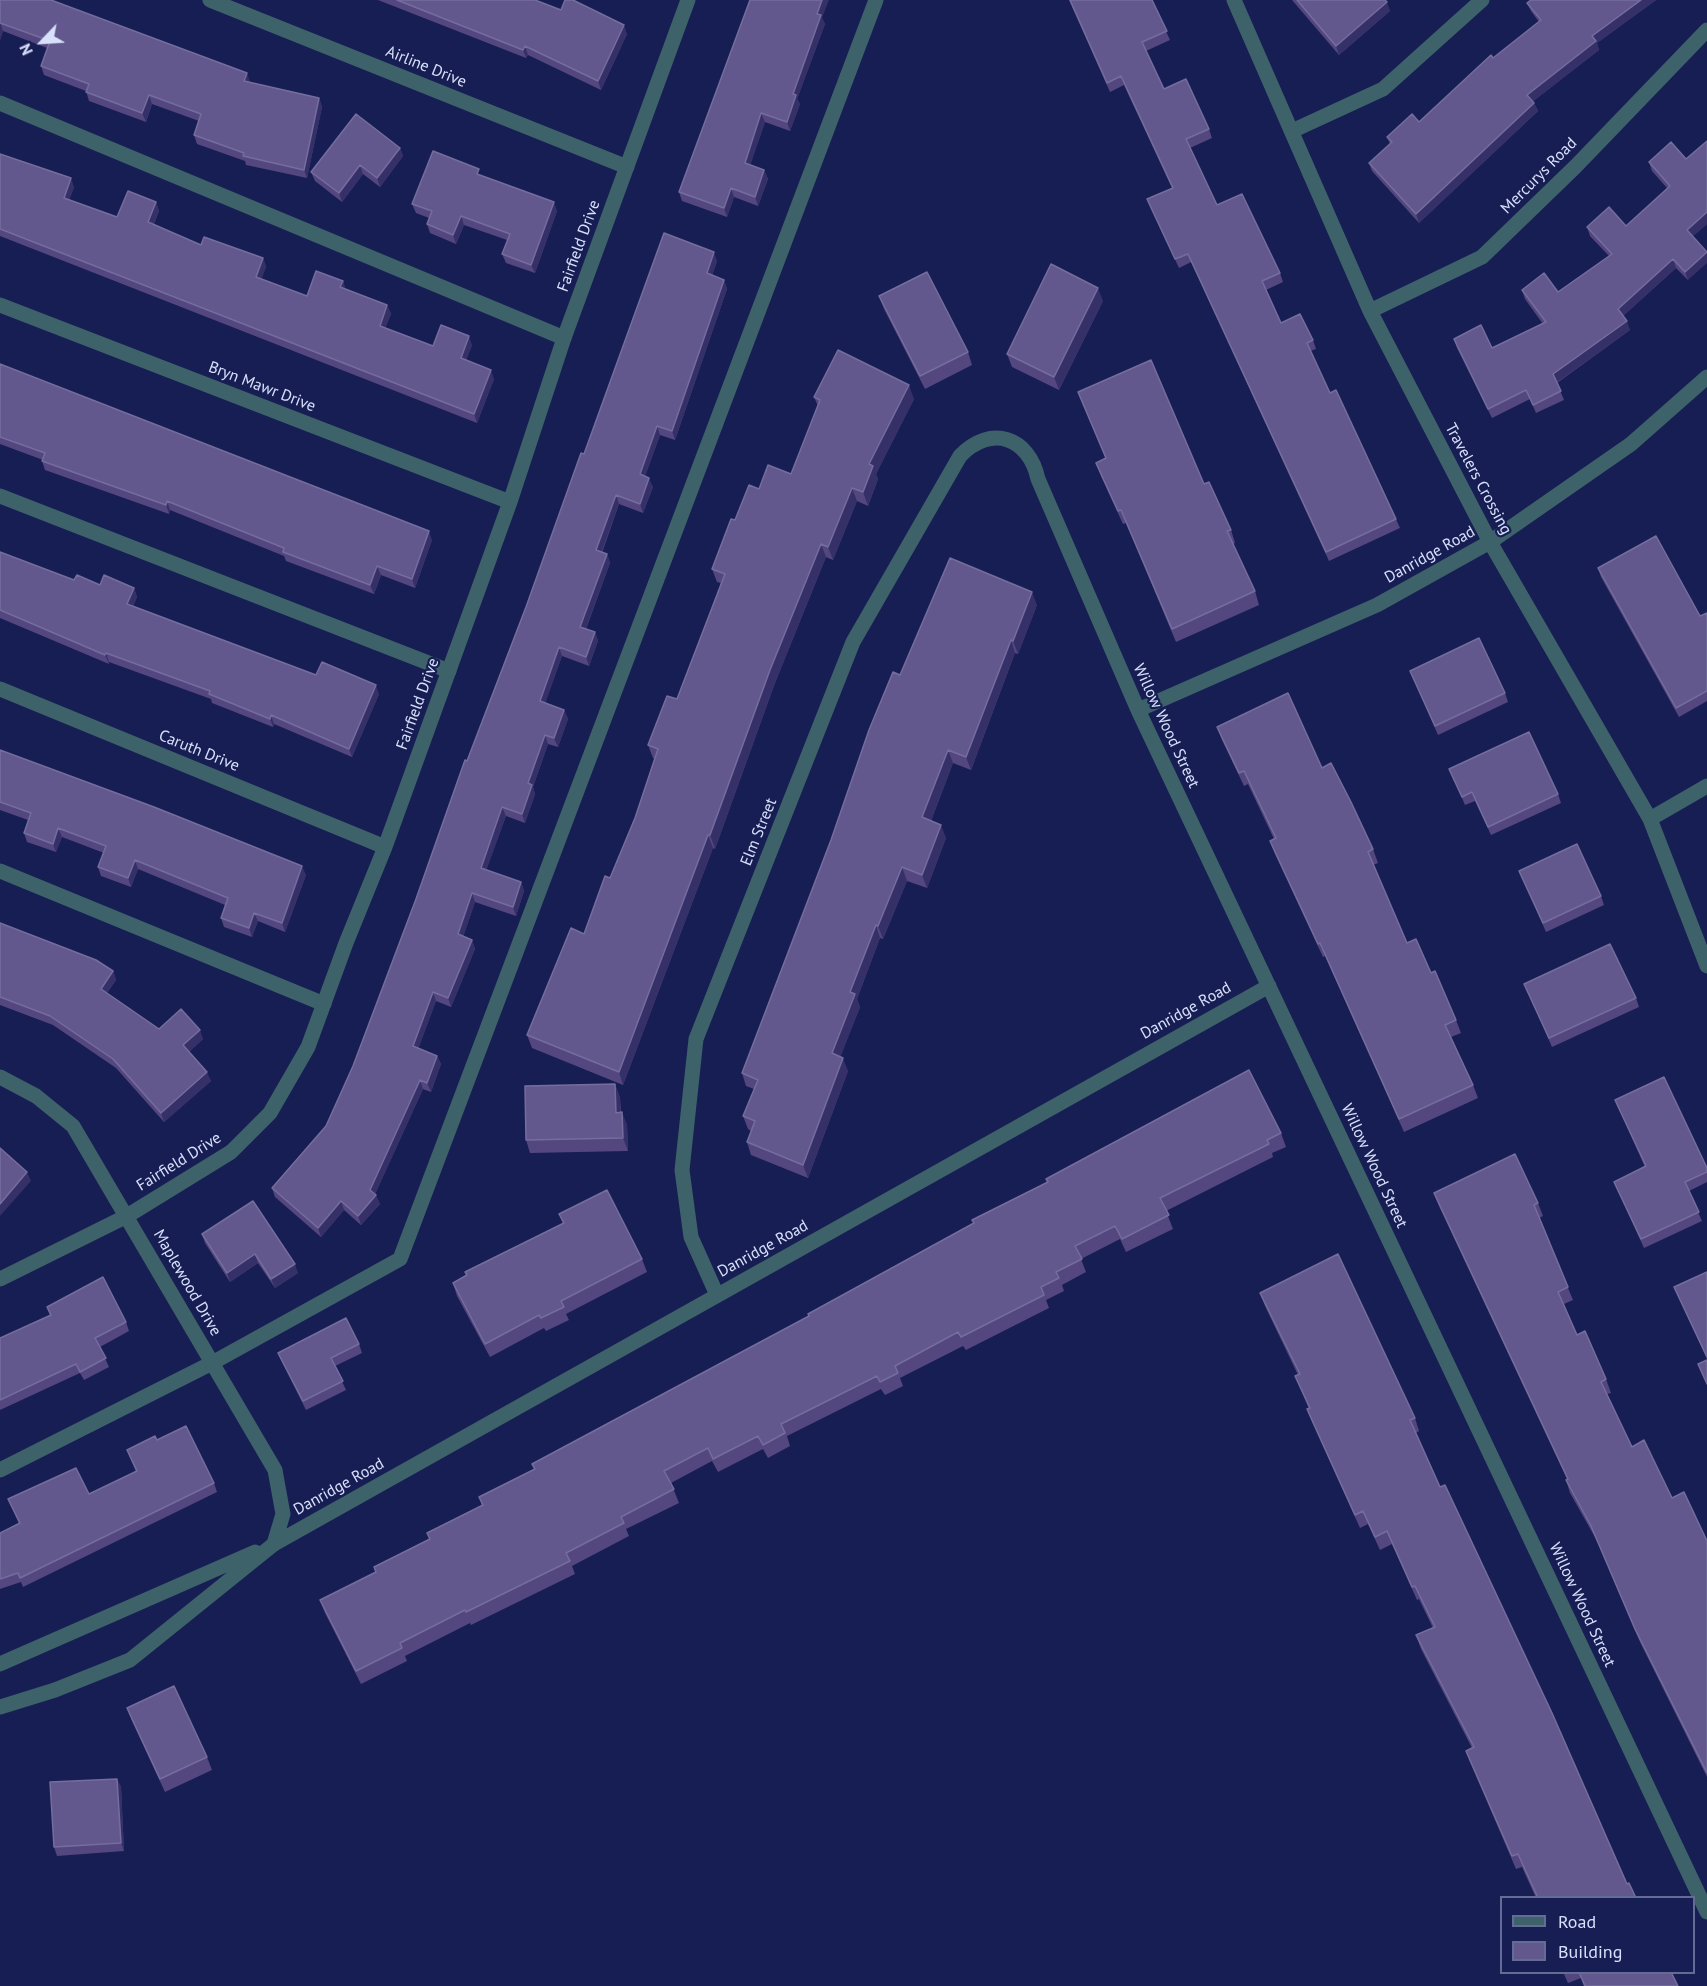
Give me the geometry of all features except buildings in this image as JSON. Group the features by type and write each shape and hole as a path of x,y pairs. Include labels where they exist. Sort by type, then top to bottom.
{"street":[{"name":"Airline Drive","path":"210,0 627,167"},
{"name":"Fairfield Drive","path":"0,1279 127,1216 231,1152 270,1113 308,1047 385,847 449,671 510,502 564,338 688,0"},
{"path":"0,1470 212,1363 400,1258 876,0"},
{"name":"Travelers Crossing","path":"1234,0 1370,311 1490,542 1650,819 1707,966"},
{"path":"1292,131 1383,89 1482,0"},
{"name":"Mercurys Road","path":"1370,311 1482,257 1576,166 1707,30"},
{"path":"0,103 564,338"},
{"name":"Bryn Mawr Drive","path":"0,305 510,502"},
{"name":"Danridge Road","path":"1138,710 1377,605 1490,542 1631,444 1707,377"},
{"name":"Elm Street","path":"717,1295 691,1237 682,1170 696,1040 853,642 960,456 970,446 981,440 1007,440"},
{"name":"Willow Wood Street","path":"1007,440 1019,445 1035,466 1038,479 1138,710 1707,1912"},
{"path":"0,496 449,671"},
{"name":"Caruth Drive","path":"0,688 385,847"},
{"path":"1650,819 1707,786"},
{"path":"0,871 324,1004"},
{"name":"Danridge Road","path":"0,1664 274,1544 1269,986"},
{"name":"Maplewood Drive","path":"0,1077 36,1096 73,1126 127,1216 275,1470 283,1514 274,1544"},
{"name":"Danridge Road","path":"0,1707 56,1690 130,1660 274,1544"}]}
